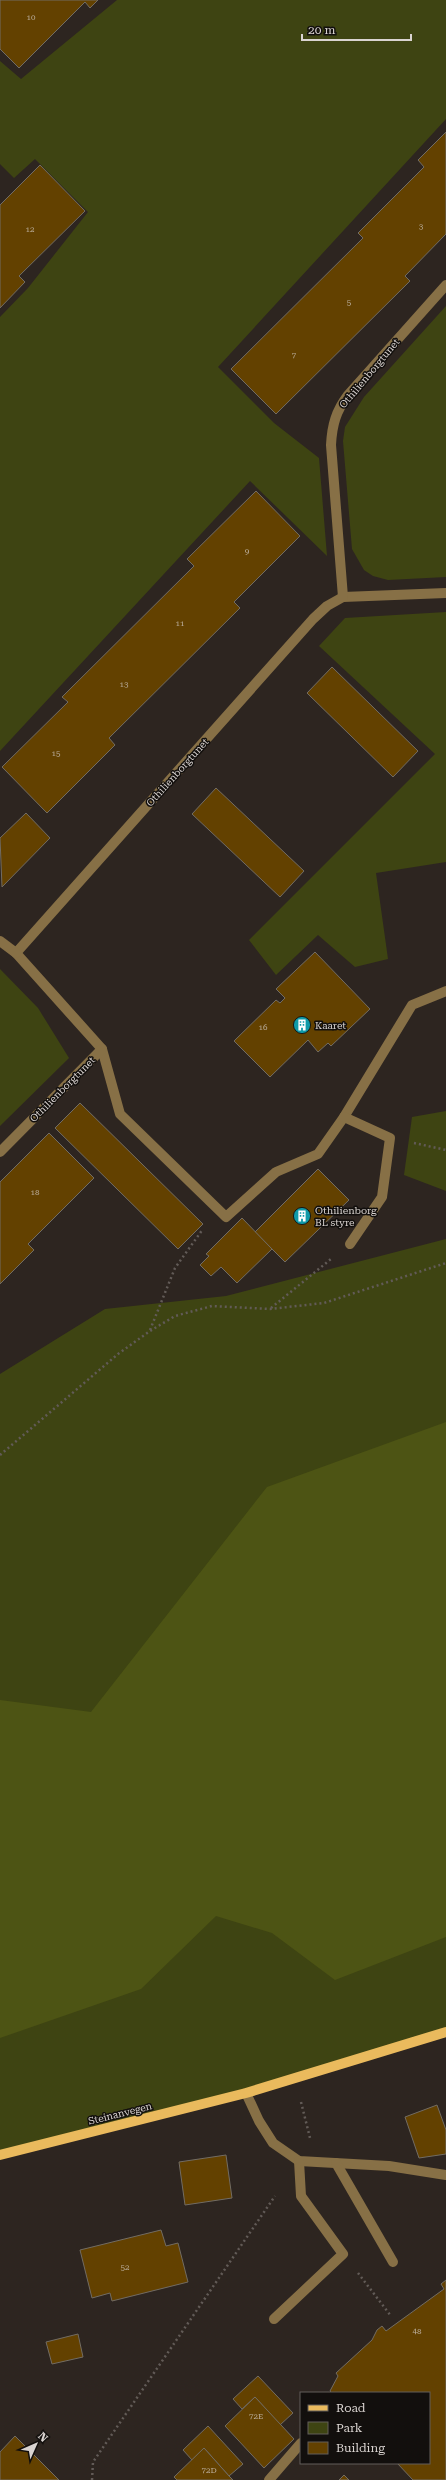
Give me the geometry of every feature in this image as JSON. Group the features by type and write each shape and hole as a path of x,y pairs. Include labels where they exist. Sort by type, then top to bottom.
{"main road":[{"name":"Steinanvegen","path":"0,2155 246,2093 446,2032"}],"street":[{"name":"Othilienborgtunet","path":"16,953 313,619 327,606 343,596 330,446 332,428 338,409 348,395 446,285"},
{"path":"343,596 446,593"},
{"name":"Othilienborgtunet","path":"0,941 16,953 102,1049 0,1152"},
{"path":"102,1049 120,1114 226,1217 276,1172 318,1154 344,1117 412,1005 446,991"},
{"path":"344,1117 390,1138 382,1197 350,1244"},
{"path":"246,2093 259,2121 273,2143 299,2161 389,2166 446,2175"},
{"path":"274,2319 343,2254 301,2196 299,2161"},
{"path":"336,2163 393,2262"},
{"path":"269,2480 300,2444"}],"path":[{"path":"390,1138 446,1150"},
{"path":"150,1330 175,1268 217,1208"},
{"path":"270,1309 350,1244"},
{"path":"0,1455 118,1354 150,1330 175,1316 212,1306 270,1309 324,1304 446,1263"},
{"path":"301,2099 316,2162"},
{"path":"92,2480 93,2462 299,2161"},
{"path":"343,2254 391,2316"}],"green space":[{"path":"117,0 446,0 446,119 218,367 274,423 319,458 327,556 250,481 0,751 0,317 28,288 88,212 35,159 14,178 0,164 0,61 21,79"},
{"path":"446,306 446,577 388,580 373,576 364,570 352,549 343,441 345,427 364,397"},
{"path":"446,612 446,862 376,873 388,959 355,967 318,935 276,975 249,940 435,754 319,646 345,618"},
{"path":"0,969 38,1008 69,1058 0,1126"},
{"path":"446,1111 446,1191 404,1175 412,1117"},
{"path":"446,1239 446,2032 359,2059 0,2155 0,1374 105,1309 226,1296"},
{"path":"446,1422 446,1937 335,1980 272,1933 216,1916 141,1989 0,2038 0,1700 91,1712 267,1487"}],"building":[{"path":"0,0 98,0 90,8 85,2 19,68 0,49"},
{"path":"446,132 446,234 405,276 410,281 276,414 231,369 363,238 358,233 424,167 418,160"},
{"path":"40,165 85,211 19,276 25,282 0,308 0,205"},
{"path":"256,491 300,536 234,602 240,608 109,738 115,745 47,813 2,767 68,702 62,697 194,566 187,559"},
{"path":"332,667 418,751 393,777 307,693"},
{"path":"216,788 304,871 280,897 192,814"},
{"path":"26,813 50,838 2,887 0,838"},
{"name":"Kaaret","path":"315,952 370,1009 331,1046 328,1043 318,1052 308,1040 270,1077 234,1041 276,1000 280,1003 285,998 276,989"},
{"path":"80,1103 203,1224 178,1249 55,1128"},
{"path":"49,1133 94,1178 28,1244 34,1250 0,1284 0,1182"},
{"name":"Othilienborg BL styre","path":"318,1169 349,1200 285,1262 255,1232"},
{"path":"242,1218 272,1249 237,1283 221,1267 211,1276 200,1265 209,1256 206,1254"},
{"path":"437,2105 446,2130 446,2154 419,2158 405,2117"},
{"path":"226,2155 232,2198 185,2205 179,2162"},
{"path":"161,2230 166,2246 178,2243 188,2282 112,2301 110,2293 92,2298 80,2250"},
{"path":"446,2280 446,2480 413,2480 398,2464 430,2464 430,2392 330,2391 338,2376 336,2373 372,2340 377,2330 382,2326 386,2331 444,2289 441,2284"},
{"path":"78,2334 83,2357 52,2364 46,2342"},
{"path":"258,2376 293,2413 280,2425 255,2397 242,2409 233,2399"},
{"path":"255,2397 294,2439 264,2468 225,2426"},
{"path":"208,2426 243,2464 229,2476 204,2448 192,2460 183,2450"},
{"path":"15,2436 59,2480 0,2480 0,2452"},
{"path":"204,2448 233,2480 177,2480 174,2477"},
{"path":"344,2475 349,2480 339,2480"}],"place":[{"name":"Kaaret","path":"302,1025"},
{"name":"Othilienborg BL styre","path":"302,1216"}]}
